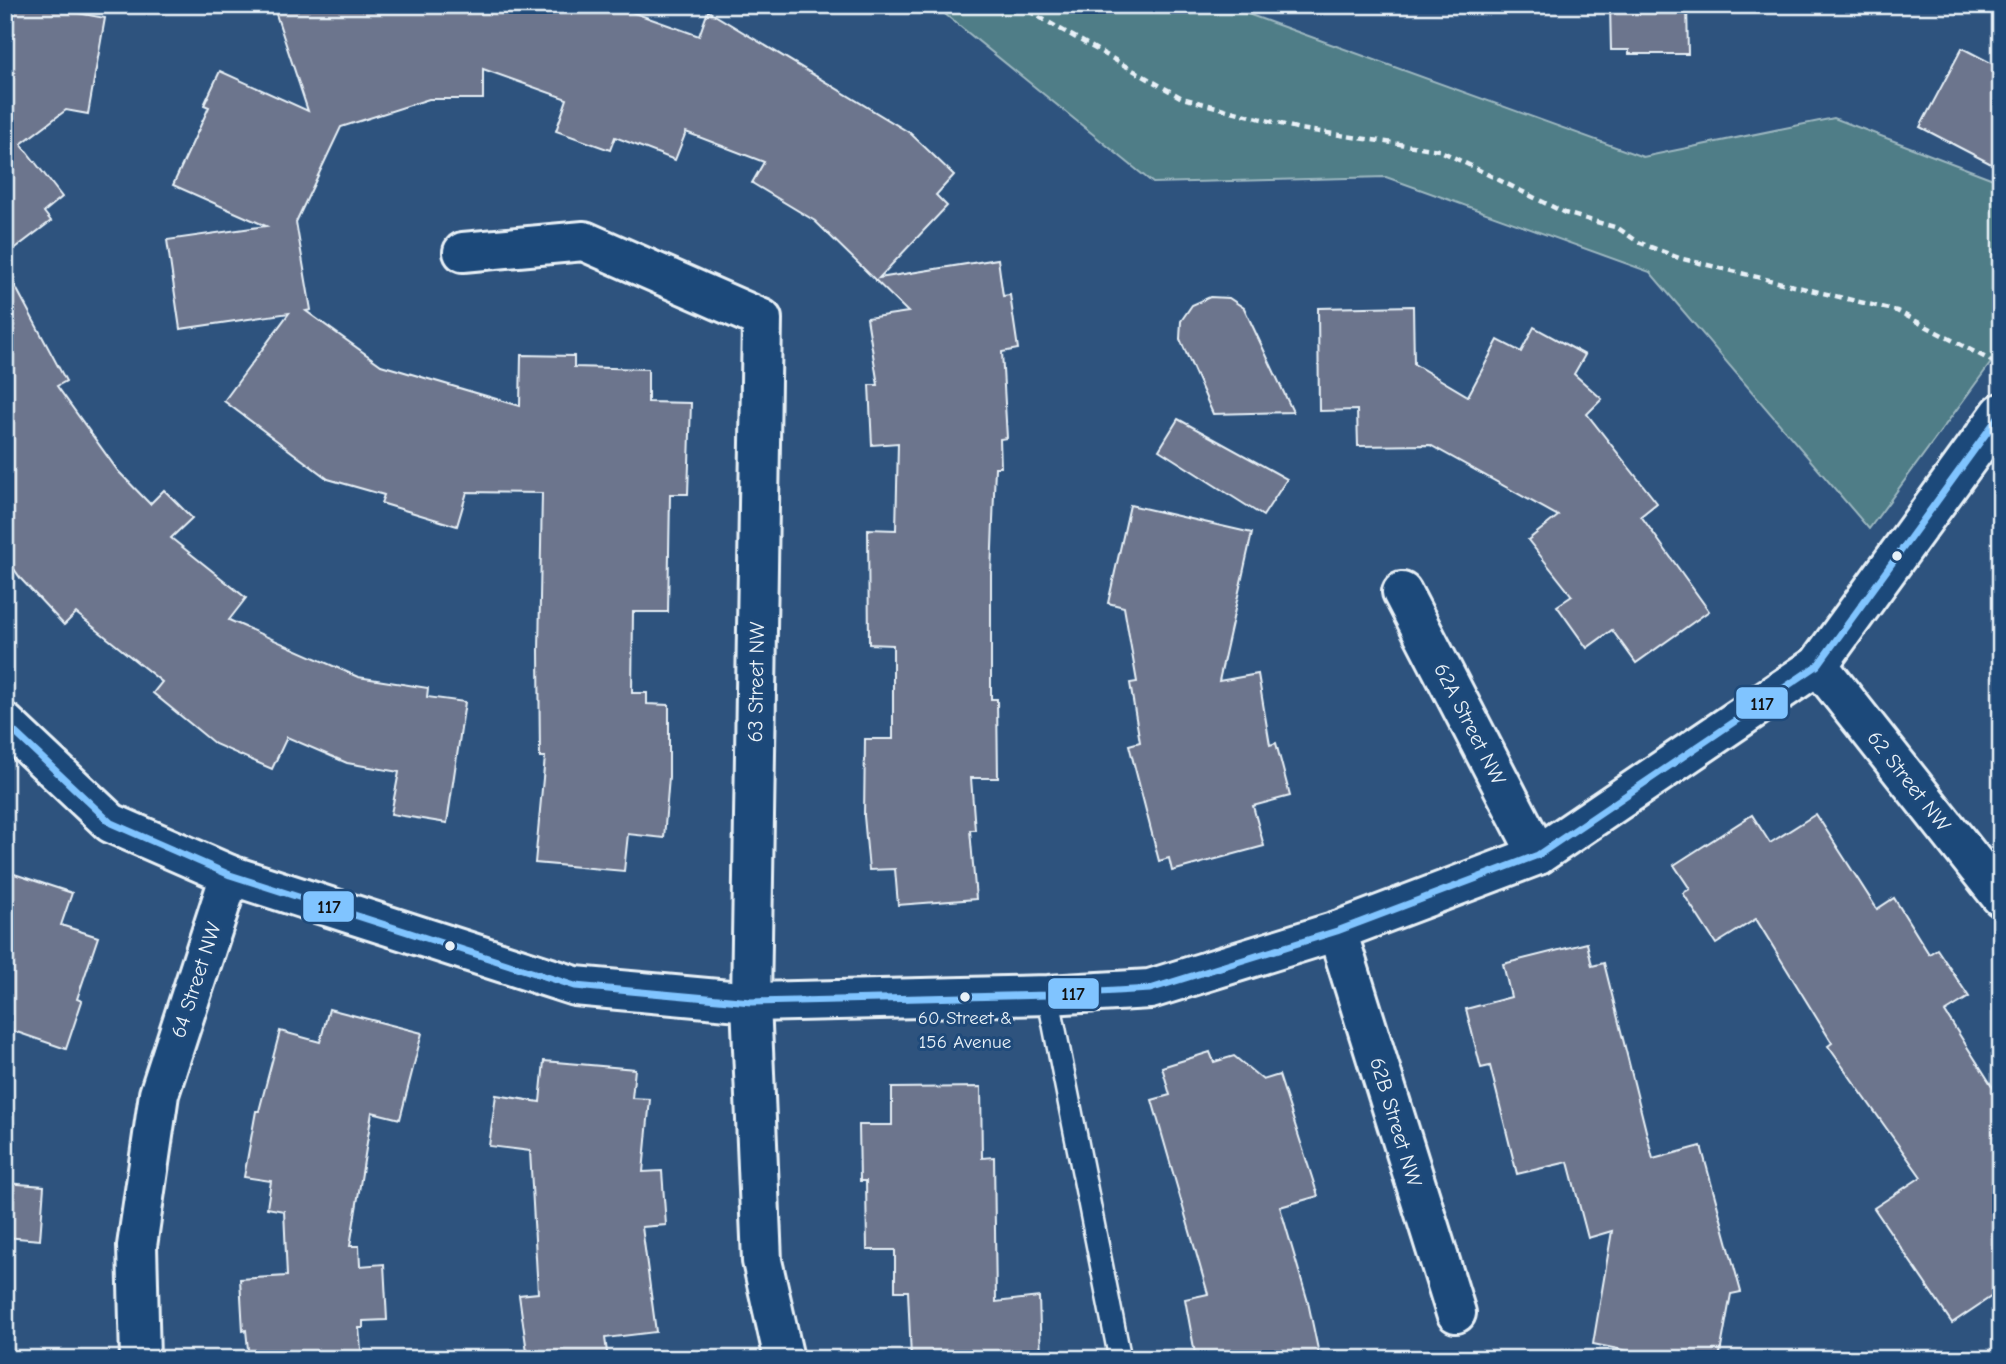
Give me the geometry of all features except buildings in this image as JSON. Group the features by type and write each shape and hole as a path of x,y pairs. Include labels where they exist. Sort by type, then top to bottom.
{"street":[{"name":"63 Street NW","path":"463,252 584,241 762,319 751,1002 762,1261 784,1359"},
{"path":"5,723 110,822 230,876 575,986 751,1002 1048,995 1150,989 1337,931 1538,855 1818,665 2001,413"},
{"name":"62A Street NW","path":"1402,592 1538,855"},
{"name":"62 Street NW","path":"1818,665 2001,897"},
{"name":"64 Street NW","path":"140,1359 137,1246 159,1094 230,876"},
{"name":"62B Street NW","path":"1337,931 1456,1313"}],"lane":[{"path":"1048,995 1120,1359"}],"path":[{"path":"1018,5 1182,98 1300,129 1439,150 1564,213 1618,228 1638,242 1679,258 1897,311 2001,366"}],"green space":[{"path":"928,5 1223,5 1643,157 1834,118 2001,182 2001,349 1869,529 1650,272 1386,177 1153,183 940,10"}],"transit line":[{"name":"117","path":"5,723 111,823 230,875 575,986 751,1002 1048,995 1150,989 1337,931 1538,855 1818,665 2001,413"}],"place":[{"name":"60 Street & 156 Avenue","path":"965,997"}]}
